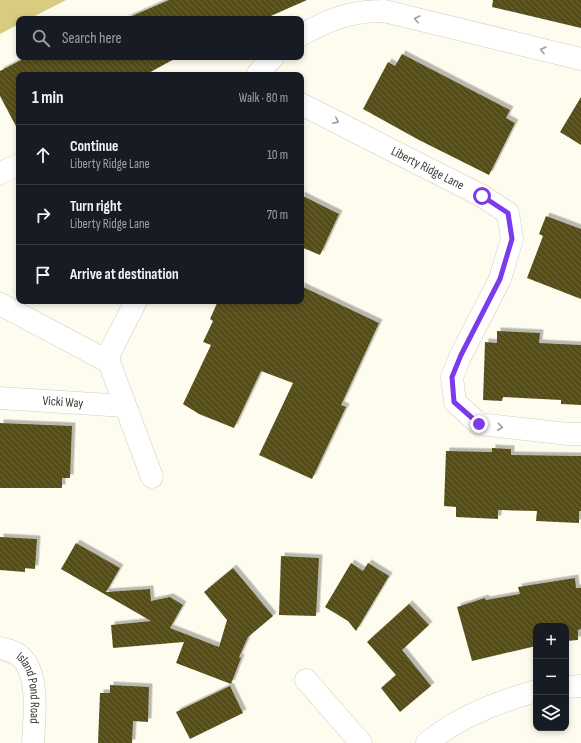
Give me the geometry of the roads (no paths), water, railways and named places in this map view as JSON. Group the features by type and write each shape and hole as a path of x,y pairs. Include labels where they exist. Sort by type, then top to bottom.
{"street":[{"path":"304,32 328,20 364,11 384,11 581,59"},
{"path":"260,72 270,60"},
{"name":"Liberty Ridge Lane","path":"304,106 482,196 508,213 512,239 500,279 461,355 452,377 454,402 479,424 568,434 581,434"},
{"path":"0,173 16,166"},
{"path":"0,304 109,362"},
{"path":"134,304 109,354 109,362 152,477"},
{"name":"Vicki Way","path":"0,398 125,406"},
{"name":"Island Pond Road","path":"0,648 12,652 22,658 27,664 33,687 33,743"},
{"path":"306,680 361,743"},
{"path":"569,687 581,686"},
{"path":"427,743 440,732 460,720 508,699 533,692"}]}
